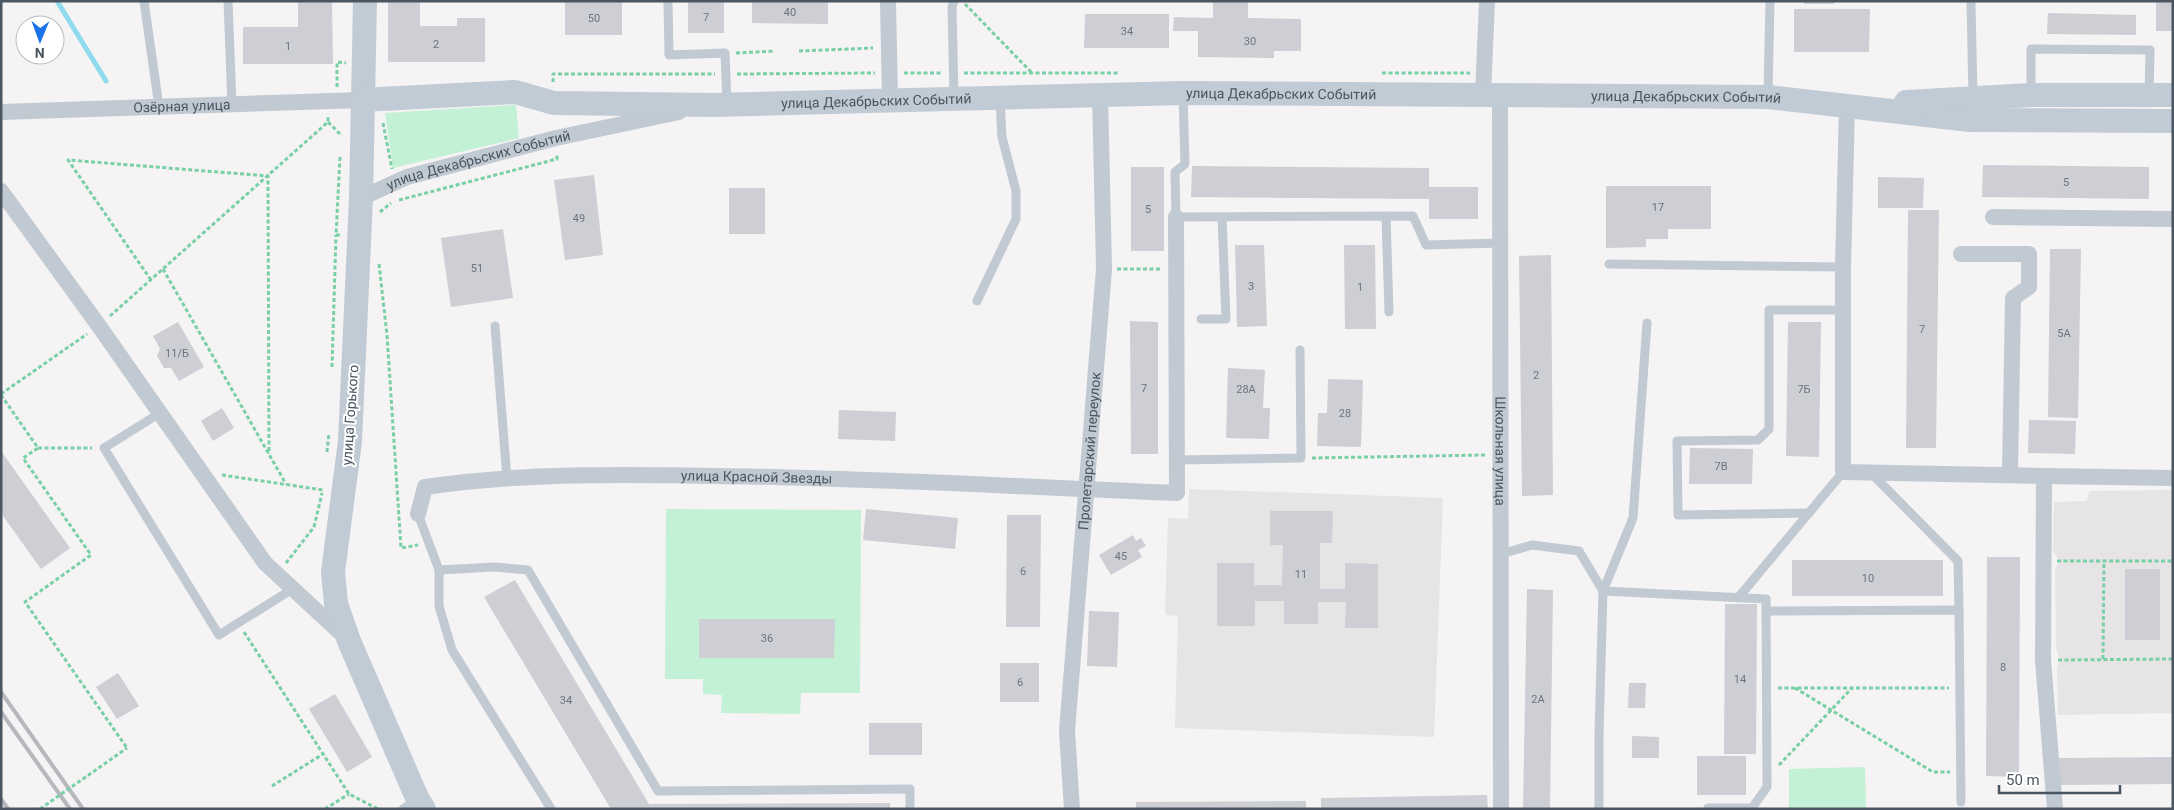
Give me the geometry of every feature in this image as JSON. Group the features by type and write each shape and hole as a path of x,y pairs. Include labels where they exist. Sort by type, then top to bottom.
{"street":[{"name":"улица Горького","path":"364,1 361,198 350,441 333,572 336,604 415,806"},
{"path":"888,1 890,100"},
{"name":"Школьная улица","path":"1487,1 1500,243 1501,809"},
{"name":"улица Декабрьских Событий","path":"362,100 516,92 554,102 721,104 1183,92 1768,97 1970,120 2173,121"},
{"name":"Пролетарский переулок","path":"1072,809 1067,731 1088,490 1104,269 1100,94"},
{"name":"улица Декабрьских Событий","path":"1847,106 2031,95 2173,95"},
{"name":"Озёрная улица","path":"1,112 362,100"},
{"name":"улица Декабрьских Событий","path":"361,198 407,176 556,138 721,104"},
{"path":"1847,106 1843,267 1843,472 2173,478"},
{"path":"1,191 99,326 265,563 278,573 349,641"},
{"path":"1176,217 1176,460"},
{"path":"1993,217 2173,219"},
{"path":"1961,254 2029,254 2029,287 2013,298 2010,474"},
{"name":"улица Красной Звезды","path":"418,514 425,487 473,480 604,474 796,477 1177,493 1176,460"},
{"path":"2044,476 2043,660 2055,809"}],"lane":[{"path":"144,1 159,107"},
{"path":"228,1 232,105"},
{"path":"668,1 669,55 725,53 721,104"},
{"path":"954,1 952,7 954,98"},
{"path":"1768,97 1770,1"},
{"path":"1971,1 1973,97"},
{"path":"2031,95 2031,49 2150,50 2149,95"},
{"path":"1183,92 1185,164 1175,172 1176,217 1414,216 1426,245 1500,243"},
{"path":"978,301 1016,219 1016,191 1002,137 999,97"},
{"path":"1386,216 1389,312"},
{"path":"1201,319 1226,319 1222,217"},
{"path":"1610,264 1843,267"},
{"path":"1809,513 1678,515 1678,441 1758,440 1768,429 1769,310 1843,310"},
{"path":"1600,809 1599,734 1603,591 1633,518 1648,323"},
{"path":"495,326 507,479"},
{"path":"1176,460 1301,458 1300,350"},
{"path":"160,413 104,448 219,635 294,588"},
{"path":"1738,598 1843,472"},
{"path":"1871,472 1958,561 1961,802"},
{"path":"418,514 439,570 439,606 452,650 551,809"},
{"path":"1501,554 1532,545 1580,551 1603,591"},
{"path":"439,570 495,567 528,570 658,791 910,789 910,809"},
{"path":"1603,591 1766,599 1767,787 1752,808 1708,808"},
{"path":"1766,611 1959,610"}],"path":[{"path":"962,1 1033,73"},
{"path":"799,51 889,48"},
{"path":"725,53 775,52"},
{"path":"38,448 1,394 99,326 268,176 328,122 328,101"},
{"path":"328,122 342,134 341,144"},
{"path":"332,373 336,235 341,153"},
{"path":"377,220 379,213 393,201 557,159"},
{"path":"151,280 68,160 268,176"},
{"path":"268,176 269,454"},
{"path":"336,235 359,234"},
{"path":"378,258 387,334 401,548 429,543"},
{"path":"162,269 286,484"},
{"path":"1104,269 1175,269"},
{"path":"326,461 329,432"},
{"path":"40,809 127,748 25,602 91,555 23,458 38,448 104,448"},
{"path":"1301,458 1501,455"},
{"path":"201,472 323,490"},
{"path":"278,573 314,527 324,480"},
{"path":"2103,659 2104,561"},
{"path":"2044,562 2173,561"},
{"path":"239,623 349,794 378,809"},
{"path":"2043,660 2173,659"},
{"path":"1767,688 1960,688"},
{"path":"1794,688 1933,772 1960,771"},
{"path":"1767,777 1853,688"},
{"path":"272,786 323,754"},
{"path":"325,809 349,794"}],"shaded area":[{"path":"1189,489 1443,498 1434,737 1175,728 1178,616 1165,615 1168,518 1188,519"},
{"path":"2173,490 2173,713 2058,715 2057,668 2060,660 2056,648 2055,569 2060,561 2053,551 2054,502 2086,501 2090,491"}],"green space":[{"path":"516,105 519,138 393,168 385,113"},
{"path":"666,509 861,510 860,693 801,693 800,714 721,713 722,695 703,694 703,679 665,679"},
{"path":"1865,767 1866,809 1789,809 1789,769"}],"building":[{"path":"298,1 332,1 333,64 243,64 243,27 298,27"},
{"path":"388,1 420,1 420,26 457,26 457,18 485,18 485,62 388,62"},
{"path":"565,1 622,1 622,35 565,35"},
{"path":"688,1 724,1 724,33 688,33"},
{"path":"752,1 828,1 828,24 752,23"},
{"path":"1213,1 1248,1 1248,18 1301,19 1301,51 1274,51 1274,58 1198,57 1198,31 1173,31 1174,17 1213,18"},
{"path":"1804,1 1834,1 1834,4 1804,4"},
{"path":"2156,1 2173,1 2173,31 2156,31"},
{"path":"1794,9 1870,9 1869,52 1794,52"},
{"path":"2048,13 2136,15 2136,35 2047,34"},
{"path":"1085,14 1169,14 1169,48 1084,48"},
{"path":"1983,165 2149,167 2149,199 1982,197"},
{"path":"1192,166 1429,168 1429,187 1478,187 1478,219 1429,219 1429,199 1191,197"},
{"path":"1131,167 1164,167 1164,251 1131,251"},
{"path":"594,175 603,255 565,260 554,180"},
{"path":"1878,177 1924,178 1923,208 1878,208"},
{"path":"1606,186 1711,186 1711,229 1668,229 1668,239 1646,239 1646,247 1606,248"},
{"path":"729,188 765,188 765,234 729,234"},
{"path":"1908,210 1939,210 1936,448 1906,448"},
{"path":"503,229 513,298 451,307 441,238"},
{"path":"1235,245 1264,245 1267,326 1237,327"},
{"path":"1344,245 1375,245 1376,329 1345,329"},
{"path":"2050,249 2081,249 2078,418 2048,417"},
{"path":"1551,255 1553,495 1522,496 1519,256"},
{"path":"1130,321 1158,322 1158,454 1131,454"},
{"path":"178,322 204,367 179,381 171,368 164,368 157,356 160,349 153,336"},
{"path":"1788,322 1821,322 1819,457 1786,456"},
{"path":"1228,368 1265,370 1263,408 1270,408 1269,439 1226,438"},
{"path":"1328,379 1363,380 1361,447 1317,446 1318,413 1327,413"},
{"path":"222,408 234,428 213,441 201,421"},
{"path":"839,410 896,412 895,441 838,439"},
{"path":"2029,420 2076,421 2075,454 2028,453"},
{"path":"1690,448 1753,449 1752,484 1689,484"},
{"path":"1,451 70,548 41,569 1,513"},
{"path":"866,509 958,518 955,549 863,540"},
{"path":"1270,511 1333,511 1332,543 1320,543 1320,589 1345,589 1345,563 1378,564 1378,628 1345,628 1346,602 1318,602 1318,624 1284,624 1284,601 1255,601 1255,626 1217,626 1217,563 1254,563 1254,585 1282,585 1283,545 1270,545"},
{"path":"1007,515 1041,515 1040,627 1006,627"},
{"path":"1133,535 1136,541 1141,538 1146,546 1138,550 1142,557 1111,575 1099,555"},
{"path":"1987,557 2020,557 2019,777 1986,776"},
{"path":"1792,560 1943,560 1943,596 1792,596"},
{"path":"2125,569 2160,569 2160,640 2125,640"},
{"path":"515,580 649,804 890,803 890,809 611,809 484,597"},
{"path":"1527,589 1553,590 1550,809 1523,809"},
{"path":"1725,604 1757,604 1756,754 1724,754"},
{"path":"1089,611 1119,612 1117,667 1087,666"},
{"path":"699,619 835,619 834,658 699,658"},
{"path":"1000,663 1039,663 1039,702 1000,702"},
{"path":"118,673 139,706 117,719 96,687"},
{"path":"1629,683 1646,683 1645,708 1628,708"},
{"path":"335,694 372,757 347,772 309,709"},
{"path":"869,723 922,723 922,755 869,755"},
{"path":"1632,736 1659,737 1659,758 1632,758"},
{"path":"1697,756 1746,756 1746,795 1697,795"},
{"path":"2173,757 2173,784 2060,785 2059,758"},
{"path":"1487,795 1488,809 1321,809 1321,798"},
{"path":"1306,801 1306,809 1136,809 1136,802"}],"waterway":[{"path":"57,1 106,81"}],"railway":[{"path":"1,692 83,809"},
{"path":"1,712 70,809"},
{"path":"1,799 8,809"}]}
